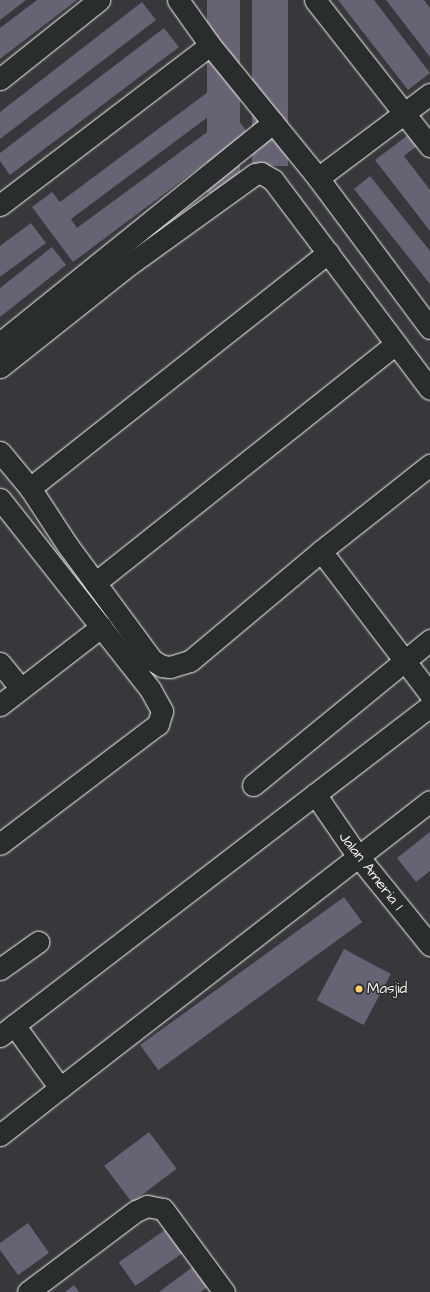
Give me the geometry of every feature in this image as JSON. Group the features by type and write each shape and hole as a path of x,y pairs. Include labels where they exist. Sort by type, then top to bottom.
{"street":[{"path":"0,79 99,0"},
{"path":"178,0 210,45 318,178 430,328"},
{"path":"315,0 430,146"},
{"path":"0,205 210,45"},
{"path":"318,178 430,94"},
{"path":"0,343 273,123"},
{"path":"0,367 130,264 255,174 267,175 273,180 430,389"},
{"path":"30,488 328,253"},
{"path":"95,583 396,344"},
{"path":"0,452 30,488 95,583 152,660 170,667 190,661 321,551 430,465"},
{"path":"0,499 150,689 162,711 158,724 0,844"},
{"path":"321,551 404,662 430,694"},
{"path":"0,705 101,627"},
{"path":"253,785 430,640"},
{"path":"0,663 21,689"},
{"path":"60,1088 7,1030 430,706"},
{"name":"Jalan Ameria 1","path":"315,794 357,855 428,938"},
{"path":"0,1135 357,855 430,801"},
{"path":"0,969 38,942"},
{"path":"28,1292 136,1211 147,1206 163,1209 224,1292"}],"building":[{"path":"0,0 26,0 0,20"},
{"path":"37,0 77,0 0,59 0,28"},
{"path":"207,0 240,0 240,193 207,193"},
{"path":"252,0 288,0 288,166 252,166"},
{"path":"338,0 374,0 430,73 408,90"},
{"path":"386,0 424,0 430,8 430,57"},
{"path":"142,2 156,20 0,139 0,112"},
{"path":"164,28 179,47 10,175 0,161 0,153"},
{"path":"212,89 224,105 71,219 77,228 233,113 247,132 73,262 32,207 52,192 60,202"},
{"path":"408,135 417,146 404,156 430,190 430,231 375,160"},
{"path":"370,176 430,251 430,284 354,189"},
{"path":"31,223 46,243 0,277 0,246"},
{"path":"52,247 66,265 0,317 0,288"},
{"path":"430,832 430,871 416,882 397,858"},
{"path":"344,897 362,922 158,1070 140,1045"},
{"path":"344,949 391,974 364,1025 317,1000"},
{"path":"149,1132 177,1169 132,1202 104,1166"},
{"path":"28,1223 49,1253 18,1275 0,1250 0,1243"},
{"path":"172,1225 189,1249 135,1286 119,1262"},
{"path":"194,1266 209,1286 201,1292 159,1292"},
{"path":"74,1285 79,1292 65,1292"}],"place":[{"name":"Masjid","path":"359,989"}]}
